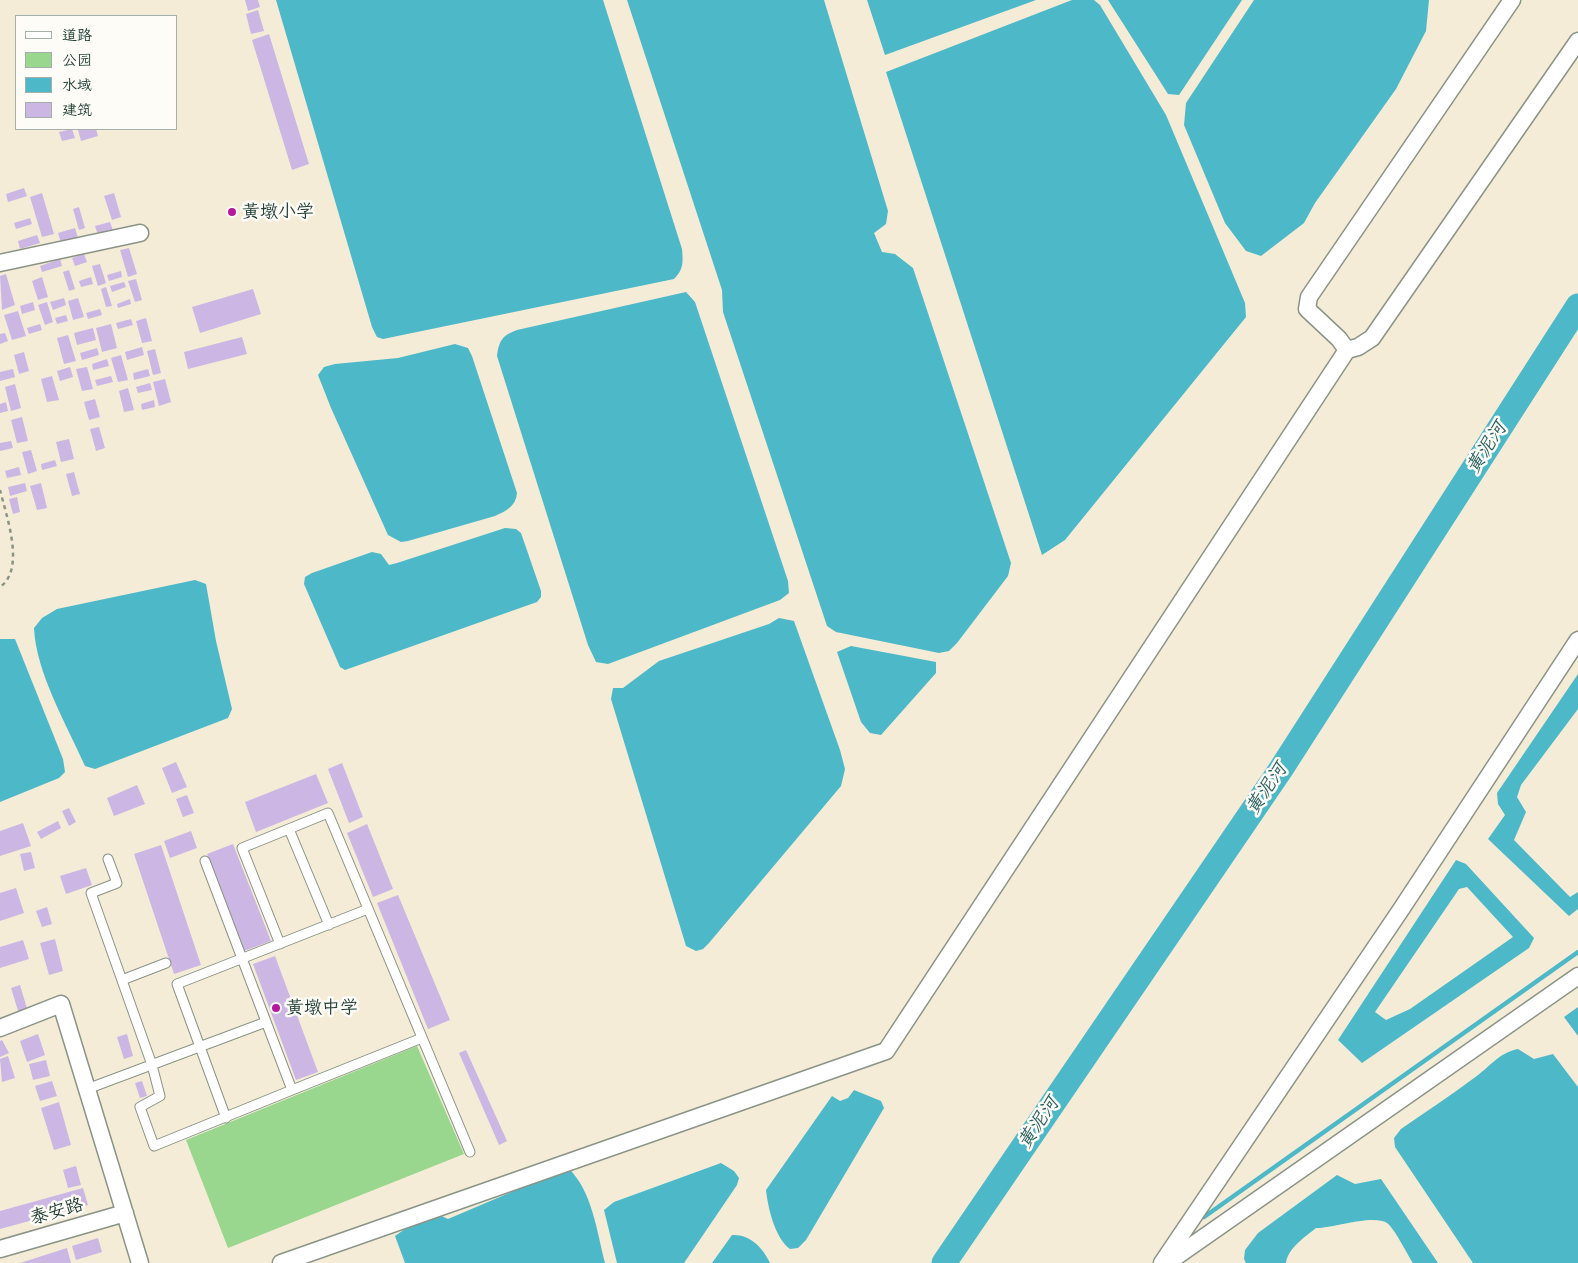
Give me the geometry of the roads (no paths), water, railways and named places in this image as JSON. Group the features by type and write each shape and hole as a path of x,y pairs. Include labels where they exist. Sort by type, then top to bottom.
{"street":[{"path":"1347,350 1339,339 1307,309 1309,296 1512,0"},
{"path":"281,1263 886,1051 1347,350 1358,347 1372,338 1578,41"},
{"path":"0,263 140,233"},
{"path":"1162,1263 1402,908 1578,640"},
{"path":"1167,1263 1578,976"},
{"path":"0,1028 61,1004 140,1263"},
{"name":"泰安路","path":"0,1249 125,1213"}],"lane":[{"path":"280,944 242,848 328,813 470,1152"},
{"path":"289,829 328,924"},
{"path":"108,859 117,883 92,893 152,1065 160,1096 140,1107 154,1146 422,1038"},
{"path":"205,861 292,1090"},
{"path":"226,1118 177,984 368,909"},
{"path":"122,980 166,962"},
{"path":"87,1090 266,1022"}],"water":[{"path":"276,0 603,0 682,249 683,262 680,272 674,279 383,339 377,337 372,327"},
{"path":"627,0 824,0 888,211 886,224 874,233 882,252 895,254 913,268 1011,563 1008,576 949,651 939,653 836,632 827,626 723,312 722,290"},
{"path":"867,0 1036,0 885,55"},
{"path":"1072,0 1094,0 1100,5 1166,115 1245,303 1246,317 1065,540 1042,555 886,72"},
{"path":"1108,0 1242,0 1179,95 1168,94"},
{"path":"1254,0 1429,0 1426,31 1396,89 1315,203 1304,223 1261,256 1246,251 1225,223 1184,125 1186,103"},
{"path":"686,292 695,302 788,581 789,593 780,600 608,664 596,662 588,645 497,356 498,350 502,339 517,330"},
{"path":"455,344 468,348 472,356 517,493 516,498 510,508 495,516 401,542 388,535 318,375 324,367 335,364 398,358"},
{"path":"505,528 516,529 521,533 541,591 541,597 537,602 345,670 340,667 304,584 305,577 372,552 381,554 389,565"},
{"path":"195,580 206,584 216,641 232,709 228,718 95,769 85,766 46,681 40,663 34,628 42,618 57,609"},
{"path":"779,618 794,621 840,750 845,769 841,786 709,943 703,949 696,951 686,946 611,699 613,688 623,688 659,661 769,624"},
{"path":"0,639 15,639 63,759 65,772 59,778 0,802"},
{"path":"851,646 936,662 936,673 881,735 870,733 861,722 837,652"},
{"path":"1578,674 1578,709 1521,785 1517,797 1526,812 1514,840 1570,897 1578,892 1578,909 1569,916 1488,839 1505,815 1498,804 1497,793"},
{"path":"1456,860 1466,864 1534,938 1529,948 1362,1063 1338,1040","holes":["1467,887 1513,937 1410,1009 1386,1020 1375,1012 1459,889"]},
{"path":"1578,1007 1578,1036 1564,1017"},
{"path":"1518,1049 1534,1059 1553,1054 1578,1087 1578,1263 1473,1263 1395,1147 1394,1138 1401,1129 1465,1085 1500,1057"},
{"path":"854,1090 881,1101 884,1108 806,1240 798,1248 790,1249 780,1238 776,1230 768,1205 766,1190 832,1096 840,1101 848,1098"},
{"path":"721,1163 734,1171 739,1178 737,1185 684,1263 617,1263 604,1210 614,1202"},
{"path":"568,1168 583,1188 593,1212 605,1263 405,1263 395,1236 415,1222 437,1214 448,1219"},
{"path":"1337,1175 1355,1184 1381,1179 1438,1263 1413,1263 1390,1226 1387,1223 1373,1220 1316,1228 1293,1248 1286,1263 1246,1263 1244,1259 1245,1250 1258,1233"},
{"path":"732,1235 739,1235 750,1239 760,1247 770,1263 712,1263"}],"waterway":[{"name":"黄泥河","path":"944,1263 1281,769 1578,306"},
{"path":"1204,1217 1578,952"}],"place":[{"name":"黄墩小学","path":"232,212"},
{"name":"黄墩中学","path":"276,1008"}]}
